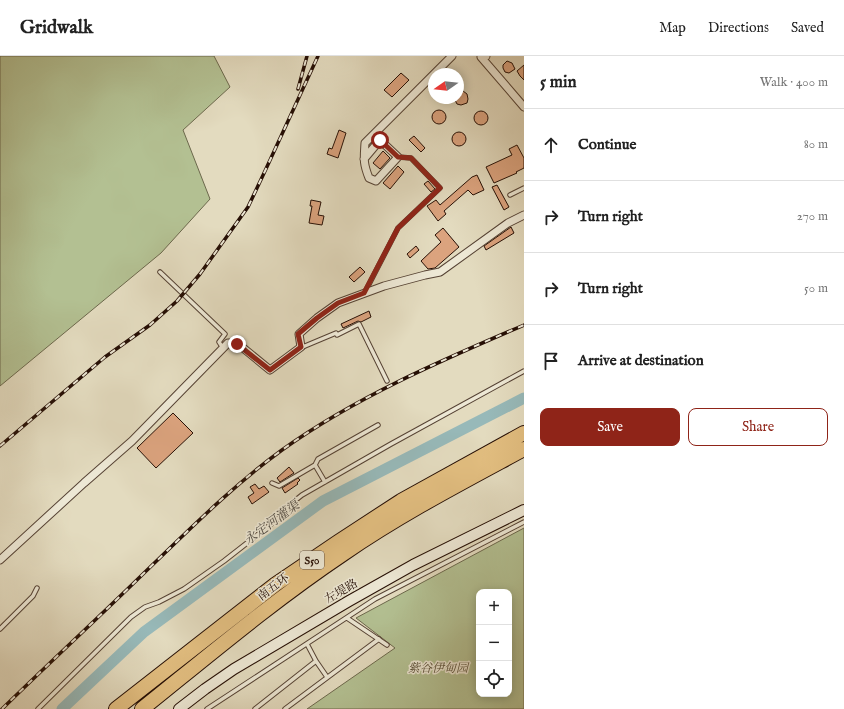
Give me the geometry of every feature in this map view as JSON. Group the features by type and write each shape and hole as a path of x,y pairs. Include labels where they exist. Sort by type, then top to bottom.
{"highway":[{"name":"南五环","path":"116,709 276,584 338,542 401,500 524,433"},
{"name":"南五环","path":"142,709 281,598 344,553 407,512 524,449"}],"main road":[{"name":"左堤路","path":"179,709 205,689 240,666 349,601 413,565 524,510"}],"street":[{"path":"364,159 380,140 398,157 376,181 369,178 364,163 364,159 365,143 452,56"},
{"path":"486,56 481,57 524,107"},
{"path":"0,560 14,551 84,483 132,441 228,343 237,344 270,370 301,347 298,334 338,303 384,286 440,272 508,223 524,215"}],"lane":[{"path":"364,293 398,228 440,188 411,158 398,157"},
{"path":"510,195 524,188"},
{"path":"160,272 225,334 219,342 223,348"},
{"path":"301,347 336,333 337,335 359,324 387,381"},
{"path":"38,709 131,617 145,607 159,602 184,588 224,561 279,518 297,499 446,413 524,371"},
{"path":"272,483 279,486 315,465 318,459 378,425"},
{"path":"315,465 325,482"},
{"path":"207,709 375,599 524,522"},
{"path":"0,629 33,596 37,588"},
{"path":"347,618 387,645"},
{"path":"285,709 379,639"},
{"path":"307,644 316,662 327,677"},
{"path":"255,709 316,662"}],"green space":[{"path":"0,56 214,56 230,87 183,130 210,199 161,253 0,386"},
{"name":"紫谷伊甸园","path":"524,528 524,709 307,709 395,648 356,618"}],"building":[{"path":"507,61 512,63 515,69 509,73 505,72 503,68 503,65"},
{"path":"524,65 524,80 517,71"},
{"path":"401,73 409,80 392,97 384,90"},
{"path":"464,92 467,94 467,103 464,104"},
{"path":"439,110 444,112 446,117 444,122 439,124 434,122 432,117 434,112"},
{"path":"481,111 486,113 488,118 486,123 481,125 476,123 474,118 476,113"},
{"path":"339,130 346,133 338,158 327,154 329,148 332,149"},
{"path":"459,132 464,134 466,139 464,144 459,146 454,144 452,139 454,134"},
{"path":"414,136 425,148 421,152 409,140"},
{"path":"517,145 524,158 524,168 516,172 517,173 494,183 486,167 512,155 509,149"},
{"path":"383,151 390,158 380,169 373,163"},
{"path":"398,166 404,172 390,189 383,183"},
{"path":"477,175 484,190 473,195 468,190 444,211 446,214 438,221 427,206 436,200 440,205 472,177"},
{"path":"428,181 435,189 431,192 424,184"},
{"path":"497,185 509,207 504,210 492,187"},
{"path":"311,200 321,202 318,215 324,216 322,225 309,223 312,206 310,206"},
{"path":"511,227 514,233 486,250 484,246"},
{"path":"443,228 459,247 435,268 428,269 421,261 441,242 435,235"},
{"path":"416,246 419,250 410,258 407,254"},
{"path":"360,267 365,272 354,282 349,277"},
{"path":"369,311 371,317 343,328 341,324"},
{"path":"173,413 193,433 156,468 137,448"},
{"path":"289,467 294,473 280,482 277,478"},
{"path":"298,478 300,480 297,483 298,484 285,493 282,488"},
{"path":"255,484 259,489 264,486 269,492 252,504 248,497 254,493 250,487"}],"waterway":[{"name":"永定河灌渠","path":"62,709 144,632 323,501 524,398"}],"railway":[{"path":"298,89 307,56"},
{"path":"0,446 105,357 150,325 177,301 200,274 248,207 318,56"},
{"path":"2,709 210,510 245,479 282,450 339,413 399,381 524,325"}],"route":[{"path":"237,344 270,370 301,347 298,334 338,303 364,293 398,228 440,188 411,158 398,157 380,140"}]}
